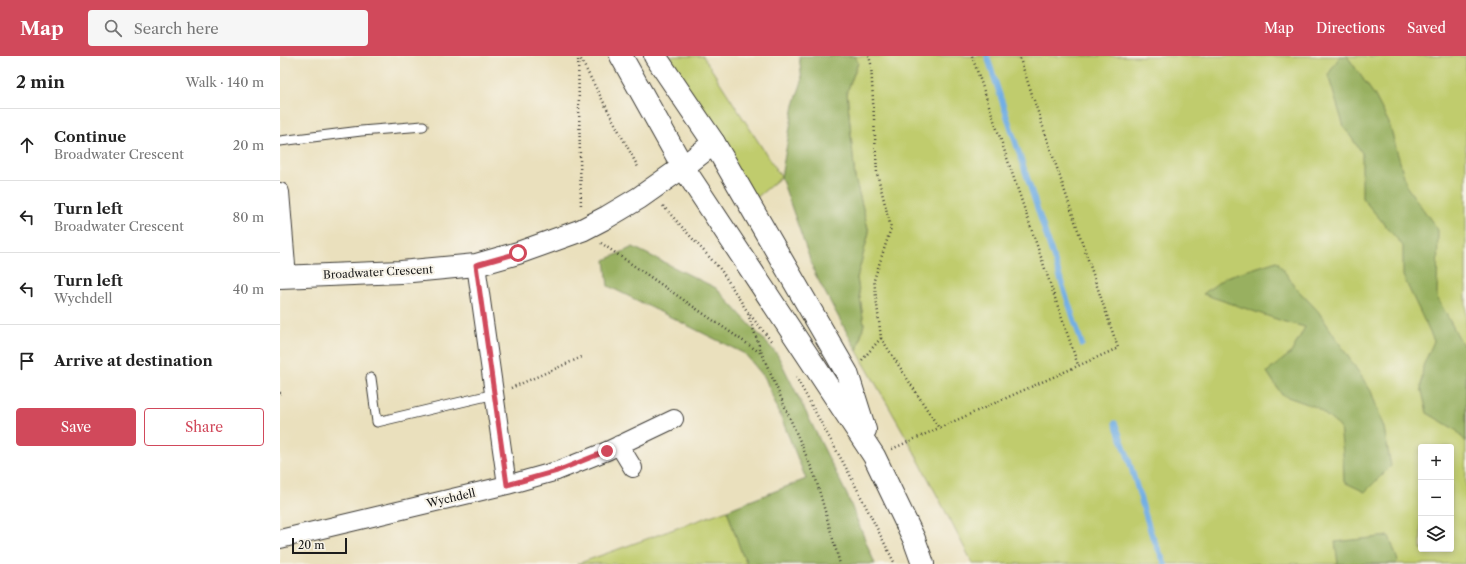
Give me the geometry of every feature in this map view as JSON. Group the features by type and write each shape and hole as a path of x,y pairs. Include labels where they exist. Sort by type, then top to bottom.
{"main road":[{"path":"621,56 683,167 874,456"},
{"path":"656,56 714,143 847,373 874,456 914,539 923,564"},
{"name":"Broadwater Crescent","path":"284,277 401,272 476,265 518,253 582,230 639,198 714,143"}],"street":[{"path":"280,192 284,277"},
{"path":"476,265 507,485"},
{"name":"Wychdell","path":"280,539 507,485 557,471 619,446 674,419"},
{"path":"619,446 632,468"}],"lane":[{"path":"280,140 422,126"},
{"path":"371,378 377,422 495,395"}],"path":[{"path":"579,56 638,167"},
{"path":"869,56 871,64 877,173 891,228 874,280 881,338 939,428"},
{"path":"972,56 1078,365"},
{"path":"874,456 909,442 1118,348 1019,56"},
{"path":"662,204 721,270 747,311 774,344"},
{"path":"747,311 762,354 815,476 840,564"},
{"path":"847,373 863,360 881,338"},
{"path":"495,395 582,357"},
{"path":"795,375 851,477 895,564"}],"green space":[{"path":"664,56 703,56 781,177 755,199"},
{"path":"799,56 855,56 858,63 847,92 855,178 869,232 857,278 864,324 857,351 815,274 781,177 794,105 802,81"},
{"path":"855,56 1466,56 1466,564 973,564 909,442 857,351 864,324 857,278 869,232 855,178 847,92 858,63"},
{"path":"1340,56 1347,56 1375,96 1389,123 1407,187 1438,230 1437,297 1466,351 1466,442 1456,430 1427,413 1421,387 1423,366 1434,341 1403,276 1403,246 1362,198 1362,153 1344,127 1328,75"},
{"path":"633,247 716,288 777,354 847,495 875,564 748,564 742,554 727,510 806,479 765,378 745,354 608,286 605,260"},
{"path":"1277,261 1296,288 1318,311 1371,391 1384,428 1391,466 1365,492 1344,482 1340,427 1316,407 1282,395 1267,372 1291,353 1305,327 1285,322 1203,294 1226,277"},
{"path":"727,510 742,554 747,564 577,564"},
{"path":"1389,536 1398,561 1395,564 1338,564 1335,542"}],"waterway":[{"path":"987,56 1082,344"},
{"path":"1115,423 1127,454 1151,533 1165,564"}],"route":[{"path":"518,253 476,265 507,485 557,471 607,451"}]}
